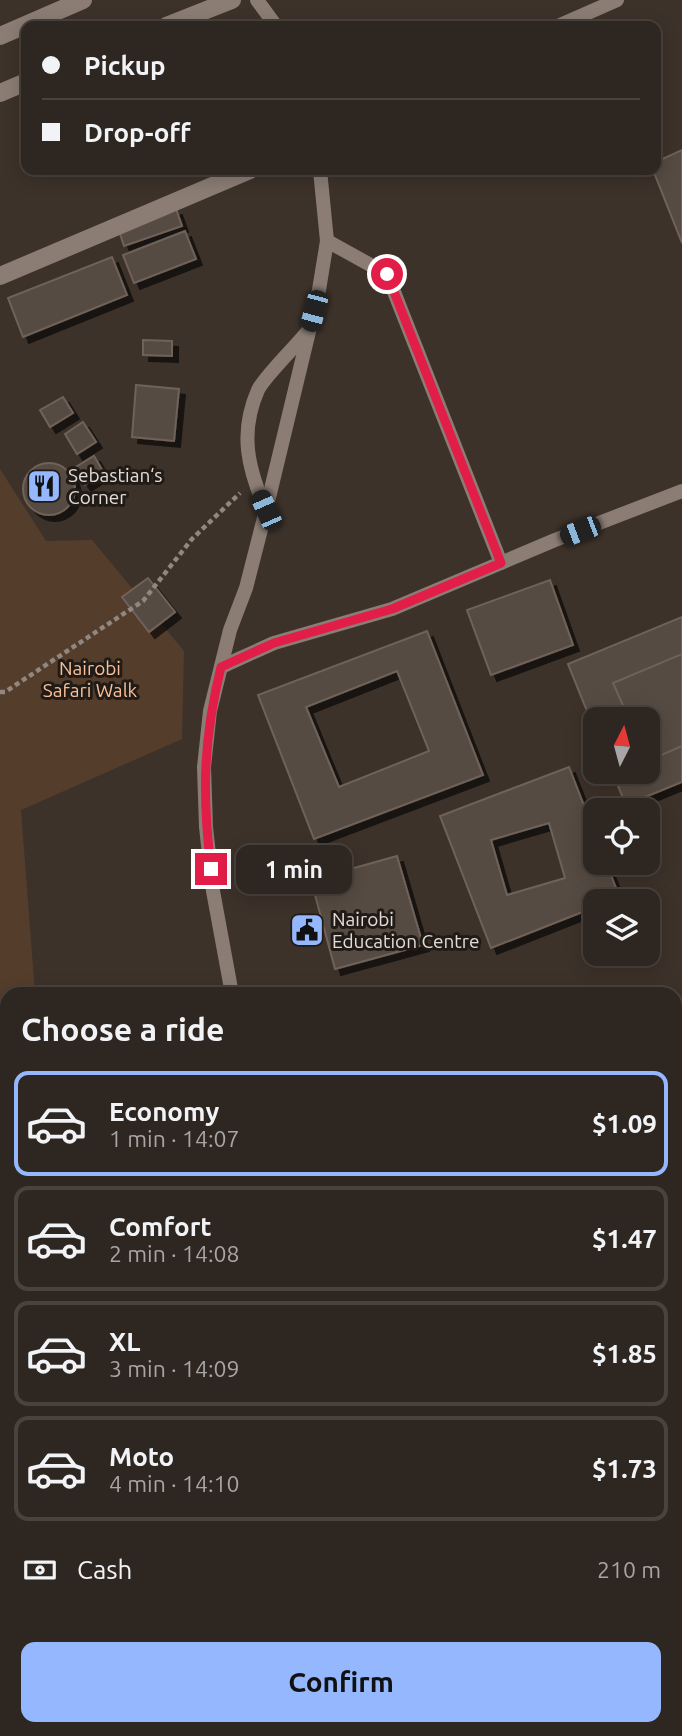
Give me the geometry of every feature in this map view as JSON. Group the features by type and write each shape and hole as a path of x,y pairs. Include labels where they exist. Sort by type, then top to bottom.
{"street":[{"path":"35,21 83,0"},
{"path":"179,21 232,0"},
{"path":"0,36 21,27"},
{"path":"0,93 21,84"},
{"path":"0,276 238,175"}],"lane":[{"path":"257,0 272,21"},
{"path":"569,21 617,0"},
{"path":"231,987 213,891 206,827 204,767 210,711 230,629 246,588 319,290 327,241 320,175"},
{"path":"327,241 387,274 501,563"},
{"path":"266,510 253,481 246,437 259,389 308,331"},
{"path":"221,667 274,643 392,609 682,491"}],"path":[{"path":"0,692 5,692 143,601 192,539 253,481"}],"green space":[{"name":"Nairobi Safari Walk","path":"0,469 46,541 92,540 184,651 182,739 21,810 34,987 0,987"}],"building":[{"path":"682,150 682,243 655,175 661,175 661,160"},
{"path":"176,209 182,226 124,246 118,228"},
{"path":"185,231 196,259 134,283 123,255"},
{"path":"112,257 127,295 23,337 8,298"},
{"path":"143,340 172,341 172,356 143,355"},
{"path":"136,385 179,389 174,441 132,437"},
{"path":"63,397 73,413 50,427 40,410"},
{"path":"83,422 96,442 77,454 65,434"},
{"path":"94,456 104,473 85,485 74,468"},
{"path":"49,463 59,465 67,471 73,479 73,499 67,507 59,513 49,515 39,513 31,507 25,499 23,489 25,479 31,471 39,465"},
{"path":"148,578 175,612 149,632 122,597"},
{"path":"550,580 573,645 491,675 467,610"},
{"path":"682,617 682,782 643,798 623,798 617,784 660,784 660,707 585,707 568,664"},
{"path":"427,631 483,775 314,839 258,695","holes":["397,671 429,751 339,787 306,707"]},
{"path":"682,654 682,746 660,756 660,707 624,707 613,683"},
{"path":"569,767 583,803 583,875 611,875 616,889 583,889 583,912 491,948 440,816","holes":["549,823 565,878 507,895 491,840"]},
{"path":"397,856 423,945 335,969 311,880"}],"place":[{"name":"Sebastian‘s Corner","path":"44,486"},
{"name":"Nairobi Education Centre","path":"307,930"}],"route":[{"path":"211,869 206,827 204,767 210,711 221,667 274,643 392,609 501,563 387,274"}]}
